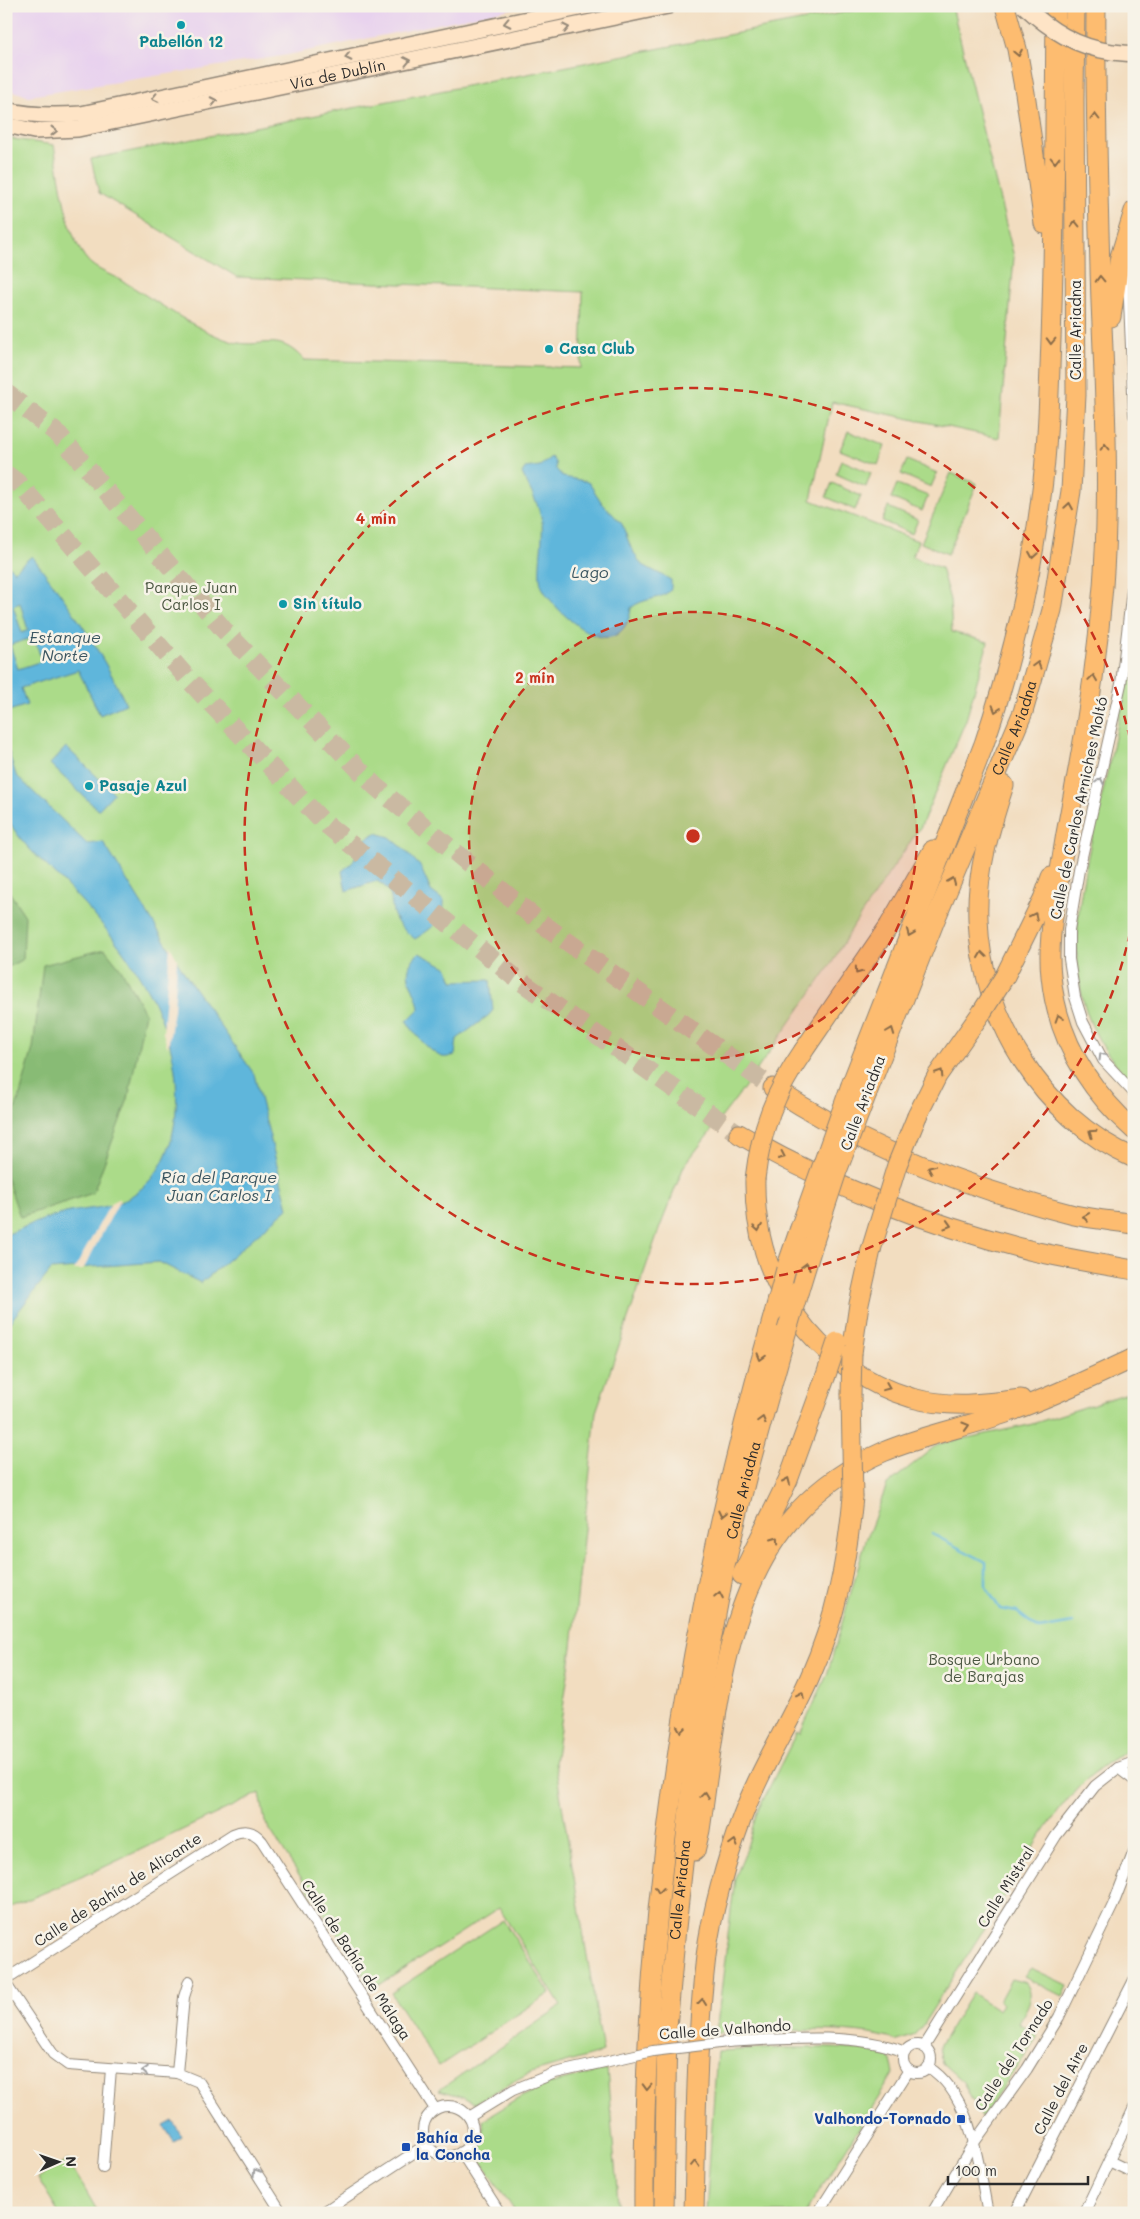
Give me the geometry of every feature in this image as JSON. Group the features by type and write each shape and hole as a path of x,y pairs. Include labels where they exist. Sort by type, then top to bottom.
{"highway":[{"path":"1005,6 1017,48 1025,93 1039,178 1053,292"},
{"name":"Calle Ariadna","path":"644,2213 648,2041 655,1926 688,1680 703,1597 746,1411 786,1269 806,1236 998,701 1018,628 1031,568 1046,456 1053,292 1056,6"},
{"name":"Calle Ariadna","path":"859,1089 936,920 1023,712 1052,610 1071,490 1076,369 1075,6"},
{"path":"1096,6 1095,120 1104,380 1106,510 1103,583 1098,640 1084,736 1063,847 1050,948 1051,976 1056,1010 1068,1043 1083,1072 1111,1108 1134,1130"},
{"path":"1104,380 1120,257 1134,211"},
{"path":"1023,712 1018,746 990,826 980,883 978,919 989,990 1022,1059 1047,1092 1084,1128 1134,1158"},
{"path":"967,790 890,926 804,1050 773,1103 761,1141 755,1179 754,1202 759,1234 769,1270 786,1302 808,1334 840,1362 866,1379 912,1398 944,1403 980,1405 1022,1398 1134,1357"},
{"path":"692,1782 720,1644 734,1596 788,1480 825,1378 845,1348 859,1304 870,1250 897,1165 917,1116 937,1076 1005,976 1043,899 1063,847"},
{"path":"773,1088 813,1113 859,1137 961,1181 1075,1215 1134,1224"},
{"path":"739,1134 840,1184 921,1216 1029,1250 1134,1270"},
{"name":"Calle Ariadna","path":"664,2213 667,2027 676,1928 706,1661 746,1475 799,1290 806,1236"},
{"path":"694,2213 700,2021 706,1954 741,1820 811,1676 835,1610 847,1554 853,1497 851,1395 845,1348"},
{"path":"676,1928 700,1830 722,1677 731,1639 740,1608 750,1584 774,1542 790,1521 810,1500 844,1473 883,1452 1009,1412 1071,1388 1134,1357"}],"street":[{"name":"Vía de Dublín","path":"6,110 22,114 81,114 589,6"},
{"name":"Vía de Dublín","path":"6,125 34,131 78,129 668,6"},
{"path":"1024,6 1044,24 1071,40 1090,48 1134,43"},
{"path":"1037,6 1072,32 1134,54"},
{"path":"1134,242 1128,286 1134,415"},
{"name":"Calle de Carlos Arniches Moltó","path":"1134,572 1121,684 1079,870 1070,930 1069,959 1075,997 1083,1022 1103,1060 1134,1093"},
{"name":"Calle Mistral","path":"924,2047 1056,1836 1095,1786 1118,1768 1134,1762"},
{"path":"1118,1768 1134,1780"},
{"name":"Calle de Bahía de Alicante","path":"6,1979 233,1834 240,1831 248,1831"},
{"name":"Calle de Bahía de Málaga","path":"248,1831 257,1835 262,1841 435,2109"},
{"name":"Calle del Tornado","path":"932,2213 973,2144 1027,2069 1059,2017 1113,1905 1134,1851"},
{"name":"Calle del Aire","path":"1016,2213 1134,1980"},
{"path":"177,2073 184,1997 189,1981"},
{"path":"6,1984 53,2054 68,2065 177,2073 199,2082 282,2213"},
{"name":"Calle de Valhondo","path":"469,2117 513,2090 555,2073 652,2051 728,2042 841,2039 890,2046 905,2052"},
{"path":"914,2046 924,2047 930,2056 928,2066 922,2072 909,2070 903,2061 905,2052 914,2046"},
{"path":"928,2066 945,2080 954,2092 967,2118 988,2213"},
{"path":"104,2167 111,2069"},
{"path":"818,2213 909,2070"},
{"path":"451,2106 464,2112 469,2117 473,2131 472,2139 461,2152 447,2156 439,2154 427,2144 423,2136 423,2128 425,2120 435,2109 451,2106"},
{"path":"1084,2213 1134,2108"},
{"path":"322,2213 427,2144"},
{"path":"461,2152 500,2213"},
{"path":"1109,2161 1134,2173"}],"shaded area":[{"path":"6,6 525,6 287,55 29,96 6,89"}],"green space":[{"name":"Parque Juan Carlos I","path":"877,6 952,6 1014,257 999,438 832,402 811,500 918,541 912,557 941,568 950,600 952,632 988,642 966,720 921,826 854,925 830,966 744,1088 684,1166 658,1232 596,1412 572,1647 555,1763 603,2052 527,2074 475,2103 461,2096 439,2090 561,2006 499,1908 373,1989 265,1822 260,1793 102,1868 6,1909 6,138 54,145 69,222 80,250 91,264 203,330 217,336 241,343 276,343 285,345 304,360 581,368 583,292 237,277 99,193 91,159"},
{"path":"848,431 885,446 878,465 840,450"},
{"path":"841,460 871,473 866,487 836,474"},
{"path":"907,460 937,473 931,487 901,474"},
{"path":"951,473 977,484 948,554 921,543"},
{"path":"832,483 861,496 855,510 826,497"},
{"path":"897,484 928,496 922,511 891,498"},
{"path":"888,507 918,520 912,534 882,521"},
{"path":"1134,622 1134,1083 1105,1050 1088,1015 1079,977 1077,938 1080,898 1119,720"},
{"path":"6,887 25,916 23,959 8,967 6,963"},
{"path":"105,949 121,969 145,1013 128,1099 93,1193 20,1217 6,1176 6,1133 19,1099 33,1048 43,965"},
{"name":"Bosque Urbano de Barajas","path":"1134,1391 1134,1749 1111,1760 1091,1776 1055,1816 922,2026 914,2035 898,2041 857,2032 809,2030 716,2033 735,1878 745,1854 757,1812 797,1732 800,1734 827,1675 866,1540 887,1485 938,1444 1029,1425"},
{"path":"503,1920 550,1993 439,2066 391,1993"},
{"path":"1031,1968 1067,1985 1062,1996 1024,1977"},
{"path":"1011,1979 1026,1983 1030,1994 1027,2008 1018,2023 1038,2036 982,2118 963,2082 942,2063 939,2047 972,1993 998,2010 1002,2004 999,2001"},
{"path":"837,2048 877,2053 890,2056 894,2073 805,2213 706,2213 717,2051"},
{"path":"607,2070 619,2213 516,2213 476,2153 484,2131 483,2120 521,2097 552,2083"},
{"path":"68,2160 97,2213 59,2213 38,2178"}],"water":[{"name":"Lago","path":"551,457 555,462 556,469 563,477 589,483 602,503 622,524 631,548 641,564 671,580 671,589 667,593 641,602 631,608 626,624 614,636 605,638 584,630 554,604 542,587 540,581 541,516 537,503 522,473 525,468 540,466"},
{"name":"Estanque Norte","path":"32,556 83,627 106,664 126,704 100,715 78,670 21,688 27,705 6,712 6,563 14,571","holes":["20,603 28,630 22,633 13,606","34,637 42,661 18,669 10,645"]},
{"name":"Ría del Parque Juan Carlos I","path":"6,744 16,775 87,844 103,842 189,980 254,1074 288,1208 201,1283 159,1262 51,1270 6,1327 6,1235 58,1215 111,1205 128,1198 146,1184 161,1165 170,1144 175,1121 176,1077 170,1046 160,1016 146,987 129,960 89,909 27,846 13,829 6,813"},
{"path":"66,747 114,793 98,810 50,764"},
{"path":"376,833 390,837 403,848 420,866 431,891 444,901 442,914 436,923 415,939 404,930 395,918 390,893 383,885 377,881 346,891 342,871 352,863 365,839"},
{"path":"419,953 448,968 453,981 490,980 493,1010 457,1039 455,1055 449,1057 439,1056 428,1048 407,1021 419,1009 408,974 412,961"},
{"path":"173,2121 182,2137 174,2142 164,2126"}],"pier":[{"path":"170,946 177,959 174,1009 168,1048 163,1033"},
{"path":"121,1198 83,1270 74,1270 111,1203"}],"waterway":[{"path":"932,1534 986,1562 986,1587 1000,1609 1017,1612 1039,1629 1073,1623"}],"tunnel":[{"path":"6,393 59,435 223,629 375,786 540,922 773,1088"},
{"path":"6,474 19,484 188,679 322,821 513,976 739,1134"}],"place":[{"name":"Pabellón 12","path":"181,25"},
{"name":"Casa Club","path":"549,349"},
{"name":"Sin título","path":"283,604"},
{"name":"Pasaje Azul","path":"89,786"},
{"name":"Valhondo-Tornado","path":"961,2119"},
{"name":"Bahía de la Concha","path":"406,2147"}]}
